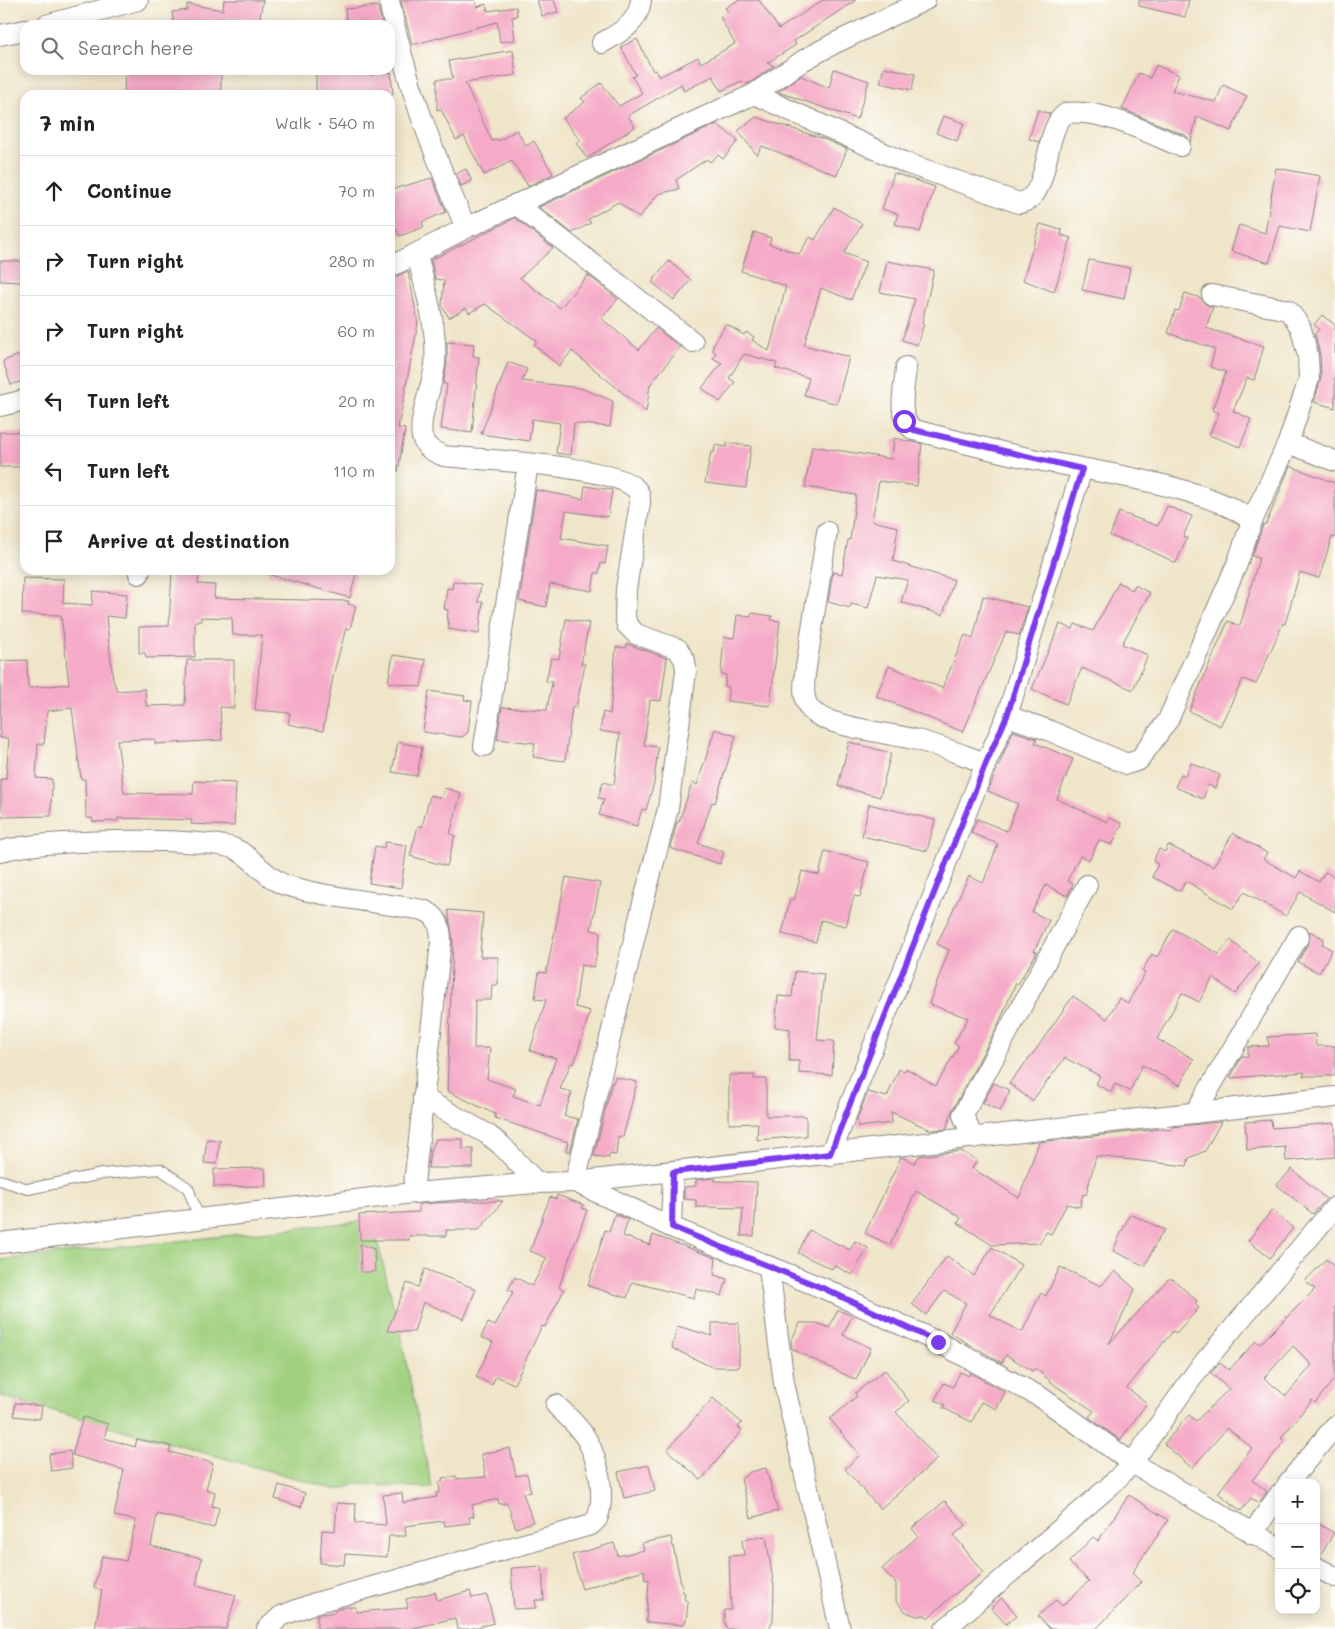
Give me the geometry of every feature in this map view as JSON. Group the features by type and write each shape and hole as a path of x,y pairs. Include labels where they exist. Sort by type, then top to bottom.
{"street":[{"path":"64,20 138,0"},
{"path":"389,0 393,20"},
{"path":"602,43 631,25 636,19 641,0"},
{"path":"395,265 516,204 754,94 818,52 868,26 925,0"},
{"path":"395,30 416,103 466,228"},
{"path":"0,35 20,31"},
{"path":"754,94 906,163 1019,203 1026,202 1036,192 1058,123 1062,116 1068,113 1091,115 1120,121 1180,146"},
{"path":"516,204 693,342"},
{"path":"417,254 435,349 431,386 422,426 422,437 426,445 432,452 444,456 528,464 605,475 629,484 637,490 640,499 638,523 626,589 625,617 627,625 636,634 678,649 685,661 686,671 668,809 642,907 575,1182"},
{"path":"1007,716 1048,730 1120,763 1127,764 1139,760 1168,720 1237,564 1252,521 1288,443 1309,379 1308,356 1300,326 1288,310 1212,295"},
{"path":"906,367 903,415 906,425 914,430 1082,469 1161,485 1222,503 1241,511 1252,521"},
{"path":"0,406 20,401"},
{"path":"1288,443 1335,461"},
{"path":"484,746 528,464"},
{"path":"830,1154 986,763 1007,716 1082,469"},
{"path":"827,532 805,674 804,696 810,709 818,716 834,722 917,740 986,763"},
{"path":"0,852 33,844 213,843 240,851 284,884 428,912 437,919 440,925 441,942 413,1193"},
{"path":"973,1138 963,1115 1087,885"},
{"path":"1195,1113 1299,936"},
{"path":"0,1243 413,1193 537,1183 575,1182 673,1172 1335,1097"},
{"path":"424,1098 487,1134 501,1145 537,1183"},
{"path":"672,1227 673,1172"},
{"path":"575,1182 672,1227 769,1268 825,1289 938,1342 1042,1398 1132,1463 1275,1546"},
{"path":"945,1629 1111,1485 1132,1463 1197,1371 1335,1207"},
{"path":"769,1268 784,1383 840,1629"},
{"path":"267,1629 281,1616 314,1602 555,1537 590,1525 597,1520 601,1499 595,1459 587,1440 575,1423 556,1405"},
{"path":"1291,1479 1335,1426"},
{"path":"1252,1534 1275,1501"},
{"path":"1320,1569 1335,1577"}],"lane":[{"path":"0,1180 28,1189 102,1174 160,1169 188,1188 199,1218"}],"green space":[{"path":"372,1220 400,1332 432,1488 357,1484 338,1490 0,1396 0,1260"}],"building":[{"path":"224,0 263,0 259,20 228,17 227,20 173,20 172,12 187,10 187,4 223,10"},
{"path":"401,0 475,0 477,7 486,4 488,11 516,7 517,16 512,17 515,40 500,42 497,22 412,45"},
{"path":"537,0 554,0 558,12 542,16"},
{"path":"739,0 759,0 779,29 823,0 856,0 794,41 796,45 767,63 774,66 748,84 741,81 721,91 713,76 684,91 681,84 628,116 635,127 587,158 576,143 580,140 563,118 585,102 581,98 601,83 619,106 642,93 632,77 636,75 621,47 637,39 653,71 655,70 659,77 698,57 701,63 735,44 720,17 728,12 725,8"},
{"path":"1139,0 1189,0 1185,17 1139,6"},
{"path":"378,6 381,20 346,20 345,9"},
{"path":"513,50 516,75 465,83 492,141 497,139 498,141 517,130 526,146 534,141 553,174 528,186 512,161 484,175 464,136 456,140 441,109 437,110 437,79 453,79 449,61"},
{"path":"1156,65 1179,75 1172,91 1216,102 1223,85 1247,96 1231,131 1197,116 1191,142 1185,135 1122,109 1139,73 1150,78"},
{"path":"884,67 915,74 912,90 880,83"},
{"path":"834,69 869,81 857,119 778,92 801,76 829,88"},
{"path":"125,75 221,75 221,90 124,90"},
{"path":"316,75 391,75 393,90 316,90"},
{"path":"1038,110 1050,114 1039,142 1029,139"},
{"path":"943,116 964,123 957,141 936,133"},
{"path":"756,117 824,139 847,149 837,175 762,146 757,155 738,131"},
{"path":"717,124 738,141 723,159 718,155 710,162 707,159 676,180 679,189 658,194 639,218 618,202 588,219 591,223 572,233 539,207"},
{"path":"1276,168 1320,176 1310,232 1280,226 1269,263 1231,251 1239,225 1265,233"},
{"path":"466,169 472,181 461,186 456,174"},
{"path":"894,173 935,187 920,232 895,224 898,214 882,209"},
{"path":"432,178 446,212 422,222 424,227 400,236 395,227 395,189"},
{"path":"834,207 862,224 844,253 866,262 851,300 821,288 804,345 849,357 837,404 804,395 809,378 775,368 777,363 744,354 729,378 735,382 720,402 702,388 722,363 713,358 716,353 713,351 713,345 726,324 744,335 746,332 754,337 752,340 769,351 786,286 741,271 754,232 771,238 769,244 799,254 810,237 815,240"},
{"path":"515,218 553,248 520,278 560,308 588,275 618,299 601,318 639,350 656,328 680,347 650,385 646,412 572,351 559,366 534,345 537,341 485,304 469,313 466,308 449,318 442,306 444,280 435,279 431,260"},
{"path":"1040,224 1062,230 1061,235 1071,238 1054,292 1023,280"},
{"path":"1089,260 1130,268 1124,299 1082,290"},
{"path":"0,261 20,261 20,282 0,281"},
{"path":"669,261 691,280 674,300 652,282"},
{"path":"887,261 934,270 922,323 924,324 917,345 902,340 915,299 880,292"},
{"path":"408,271 418,323 398,428 405,429 398,471 395,471 395,277"},
{"path":"1185,293 1201,298 1205,304 1213,307 1206,328 1264,346 1254,380 1247,378 1233,411 1251,419 1240,447 1209,435 1219,413 1212,410 1226,372 1210,367 1215,349 1168,333 1175,310 1179,311"},
{"path":"1322,315 1335,325 1335,408 1314,402 1321,378 1320,355 1315,334 1319,329 1314,325"},
{"path":"447,342 474,344 473,356 479,357 472,433 441,429 447,384 443,384 447,364"},
{"path":"20,355 20,382 11,385 3,361"},
{"path":"508,362 527,369 522,381 580,388 613,401 610,427 574,423 571,455 556,453 560,423 532,419 529,441 481,434"},
{"path":"0,432 20,432 20,467 0,467"},
{"path":"894,438 922,444 917,486 879,481 872,521 898,527 893,561 954,580 943,615 901,602 908,580 877,575 868,608 851,604 850,608 828,602 833,572 842,574 848,540 850,540 856,495 805,487 812,446 892,459"},
{"path":"727,443 751,446 746,488 705,483 711,452 714,453 715,445 727,447"},
{"path":"1290,466 1335,483 1335,538 1332,537 1319,578 1300,572 1285,624 1283,623 1256,684 1243,679 1220,726 1189,711 1228,621 1240,626 1259,558 1252,556 1263,525 1266,524"},
{"path":"585,486 612,490 608,517 566,511 561,538 608,546 605,564 601,563 599,573 595,573 592,591 550,584 546,607 519,601 536,490 583,499"},
{"path":"1167,506 1192,516 1183,537 1187,538 1176,563 1141,546 1110,536 1119,512 1158,526"},
{"path":"172,575 199,575 198,584 215,585 214,598 349,601 348,604 356,606 350,629 346,628 334,672 323,731 288,724 290,713 255,710 262,635 233,635 232,618 201,617 201,621 195,621 195,657 146,658 145,653 139,653 139,627 169,626"},
{"path":"271,575 356,575 350,598"},
{"path":"23,578 64,579 63,603 92,605 93,591 127,594 125,618 106,616 113,679 117,691 145,689 146,706 185,705 187,660 234,660 234,708 220,707 222,740 155,744 155,739 117,740 124,793 193,794 194,781 236,783 234,826 191,824 192,820 118,818 118,821 93,822 92,818 86,818 85,779 81,779 72,708 47,711 44,744 38,744 36,778 52,779 51,816 1,817 1,779 6,779 9,738 0,738 1,661 27,660 28,688 69,684 61,615 22,614"},
{"path":"453,581 481,585 478,602 483,602 479,634 448,629 448,610 444,609 447,588 452,589"},
{"path":"1119,582 1132,590 1135,585 1150,593 1122,644 1148,655 1133,690 1082,668 1066,704 1032,689 1060,624 1073,629 1075,624 1093,631"},
{"path":"983,596 1028,607 1019,635 1006,632 963,732 876,696 889,666 942,688 965,635 973,639"},
{"path":"752,613 772,616 771,620 780,621 770,706 727,701 729,687 725,686 726,675 721,674 724,637 734,638 737,615 751,617"},
{"path":"566,619 589,623 581,664 585,664 576,708 572,707 565,761 533,757 535,743 497,739 502,707 547,710 552,682 546,681 551,658 559,659"},
{"path":"627,644 667,658 661,701 650,700 644,745 658,747 654,783 646,810 642,809 637,826 599,815 604,799 598,798 603,782 614,785 620,734 600,731 603,712 610,714 616,647 626,648"},
{"path":"393,655 426,660 421,687 388,682"},
{"path":"429,691 465,696 464,700 472,701 468,732 462,737 423,732"},
{"path":"715,729 736,736 715,803 712,802 698,843 724,852 720,864 670,848 677,822 679,822 692,783 697,785"},
{"path":"1013,731 1037,739 1035,743 1073,759 1057,799 1107,822 1110,818 1122,824 1112,845 1099,840 1089,860 1080,856 1067,881 1073,884 1067,896 1046,885 1032,912 1049,920 1034,951 1037,952 1018,984 1016,983 998,1025 953,1109 946,1129 931,1130 891,1112 892,1123 858,1127 857,1119 868,1092 887,1097 899,1069 905,1071 906,1068 936,1086 959,1046 954,1043 968,1018 929,1004 949,950 937,944 969,876 983,883 998,844 971,833 977,819 1007,831 1018,804 988,791"},
{"path":"398,742 422,747 417,776 392,772"},
{"path":"849,742 891,753 880,797 838,786"},
{"path":"1191,763 1220,775 1215,788 1208,785 1203,799 1175,787 1181,774 1185,776"},
{"path":"444,788 461,793 450,834 455,835 447,866 410,856 418,826 422,827 430,795 441,798"},
{"path":"869,804 935,820 927,851 862,836"},
{"path":"1233,833 1267,853 1263,859 1296,878 1300,871 1319,882 1325,872 1335,877 1335,912 1300,892 1286,916 1244,892 1233,909 1186,881 1180,891 1152,877 1158,864 1153,861 1159,849 1165,852 1168,845 1213,867"},
{"path":"385,842 407,845 401,888 369,883 375,846 384,848"},
{"path":"825,851 869,862 860,897 854,896 846,926 821,920 816,942 782,934 790,899 794,900 802,871 819,875"},
{"path":"566,877 600,883 591,930 601,932 594,967 581,965 575,1007 590,1011 574,1064 571,1063 560,1089 572,1092 564,1116 578,1119 570,1152 566,1151 568,1142 495,1118 495,1114 447,1091 453,942 448,910 483,913 480,957 498,957 498,985 492,985 491,1000 475,1000 474,1048 490,1048 487,1079 516,1089 513,1096 540,1105 556,1058 530,1051 546,1000 535,999 539,972 546,973"},
{"path":"1173,929 1219,954 1230,940 1259,963 1235,994 1213,977 1199,1002 1182,993 1157,1039 1194,1059 1180,1085 1142,1065 1130,1091 1115,1084 1111,1092 1096,1084 1100,1076 1065,1058 1032,1101 1009,1083 1035,1051 1073,996 1107,1019 1119,998 1128,1003 1145,973 1142,971 1152,954 1157,957"},
{"path":"1310,931 1324,939 1322,944 1332,950 1319,973 1298,962 1309,942"},
{"path":"795,971 824,974 817,1040 834,1041 832,1075 799,1073 799,1061 789,1061 790,1029 775,1027 778,996 792,997"},
{"path":"1315,1034 1316,1046 1335,1046 1335,1076 1303,1076 1305,1072 1230,1078 1242,1056 1248,1056 1248,1047 1269,1046 1268,1037"},
{"path":"729,1075 754,1075 754,1079 766,1079 766,1116 806,1116 806,1136 757,1140 758,1123 729,1124"},
{"path":"615,1077 637,1082 623,1137 618,1136 616,1155 609,1154 609,1158 594,1156 612,1082"},
{"path":"994,1083 1010,1090 1000,1111 983,1103"},
{"path":"1271,1120 1272,1128 1335,1123 1335,1157 1286,1161 1285,1147 1247,1150 1245,1122"},
{"path":"1221,1122 1205,1151 1189,1158 1187,1166 1096,1156 1086,1195 1083,1194 1080,1207 1067,1204 1051,1234 1046,1232 1040,1243 992,1245 958,1223 961,1218 957,1215 916,1191 890,1245 865,1233 901,1157 915,1163 919,1156 961,1151 977,1160 972,1168 1019,1198 1039,1142 1159,1129 1172,1130 1172,1127"},
{"path":"207,1139 220,1140 217,1164 204,1163"},
{"path":"436,1139 463,1139 463,1149 473,1149 473,1168 428,1168 430,1152"},
{"path":"265,1168 266,1186 214,1187 214,1169"},
{"path":"1292,1169 1326,1199 1313,1214 1277,1185"},
{"path":"715,1178 715,1181 757,1182 754,1236 741,1236 743,1208 696,1207 696,1200 684,1199 684,1187 696,1186 696,1180"},
{"path":"557,1195 584,1205 582,1208 587,1210 559,1287 564,1290 545,1327 542,1326 514,1384 496,1376 492,1385 476,1377 493,1342 481,1337 488,1323 495,1326 513,1292 508,1290 515,1277 532,1286 547,1258 530,1251 550,1197 556,1199"},
{"path":"503,1201 479,1230 446,1230 446,1236 409,1236 409,1240 360,1240 359,1215 419,1212 419,1204"},
{"path":"1272,1210 1293,1228 1270,1258 1248,1241"},
{"path":"615,1214 628,1220 623,1236 650,1245 653,1235 716,1258 714,1275 727,1279 722,1296 696,1289 694,1298 632,1282 627,1298 588,1286 605,1230 609,1232"},
{"path":"1130,1214 1165,1230 1159,1237 1145,1266 1113,1251"},
{"path":"809,1230 850,1250 855,1241 868,1248 852,1275 834,1265 832,1269 798,1253"},
{"path":"360,1244 374,1249 375,1272 361,1272"},
{"path":"992,1247 1021,1265 990,1315 1022,1332 1041,1293 1046,1296 1060,1267 1101,1286 1115,1271 1135,1289 1109,1344 1168,1279 1173,1279 1197,1301 1195,1304 1199,1308 1176,1333 1173,1331 1127,1388 1147,1403 1120,1440 1089,1417 1094,1411 1056,1386 1035,1368 1033,1371 1006,1355 1002,1363 950,1333 966,1303 944,1291 926,1315 912,1304 947,1256 974,1276"},
{"path":"1326,1259 1335,1267 1335,1378 1315,1403 1312,1400 1281,1438 1285,1441 1252,1480 1267,1491 1259,1503 1251,1498 1241,1511 1218,1493 1252,1448 1227,1428 1192,1468 1164,1444 1189,1415 1196,1421 1229,1389 1211,1373 1220,1363 1229,1370 1256,1341 1260,1344 1315,1289 1305,1281","holes":["1293,1346 1312,1365 1286,1396 1264,1378"]},
{"path":"425,1269 476,1289 464,1319 423,1302 414,1332 387,1331 407,1283 418,1287"},
{"path":"838,1310 852,1316 843,1335 871,1348 856,1380 792,1349 791,1341 800,1323 817,1323 829,1328"},
{"path":"712,1323 739,1323 739,1367 712,1367 672,1348 677,1326 712,1336"},
{"path":"885,1370 909,1401 896,1412 937,1459 880,1509 845,1469 860,1455 830,1419 857,1396 855,1393"},
{"path":"960,1372 969,1376 970,1373 1005,1392 997,1409 981,1402 972,1422 943,1408 945,1405 935,1400 944,1383 953,1387"},
{"path":"713,1398 742,1423 738,1427 742,1430 701,1480 667,1450"},
{"path":"15,1403 42,1406 40,1419 14,1416"},
{"path":"83,1417 108,1424 104,1438 135,1447 137,1439 171,1446 169,1452 213,1463 206,1489 215,1492 212,1506 219,1508 214,1528 157,1514 151,1546 202,1558 196,1585 236,1595 226,1629 95,1629 102,1590 94,1588 102,1556 126,1561 136,1520 114,1516 124,1470 72,1455"},
{"path":"510,1448 516,1476 527,1474 531,1492 523,1493 533,1522 516,1528 507,1503 499,1504 498,1499 472,1505 474,1516 469,1517 470,1523 445,1526 444,1521 405,1526 406,1536 389,1536 387,1557 345,1554 344,1565 320,1563 322,1530 335,1531 337,1503 356,1504 355,1523 386,1525 383,1495 402,1493 403,1503 437,1497 436,1493 440,1492 439,1482 443,1481 442,1478 456,1476 457,1479 486,1477 481,1454"},
{"path":"70,1451 72,1468 51,1471 49,1454"},
{"path":"649,1465 655,1491 624,1498 618,1472"},
{"path":"766,1468 778,1511 751,1518 741,1479 750,1472"},
{"path":"279,1485 305,1493 301,1507 275,1499"},
{"path":"1129,1495 1168,1520 1132,1573 1141,1582 1096,1629 1050,1629 1038,1616 1056,1600 1062,1606 1089,1581 1069,1562 1093,1537 1098,1541"},
{"path":"945,1501 966,1525 954,1535 983,1573 952,1596 928,1618 925,1615 917,1616 906,1612 896,1601 896,1583 882,1569 918,1536 912,1528"},
{"path":"1320,1524 1334,1533 1320,1556"},
{"path":"766,1536 774,1587 773,1620 769,1629 727,1629 724,1620 724,1610 731,1610 729,1556 744,1555 742,1540"},
{"path":"671,1537 683,1592 685,1593 684,1599 688,1602 686,1621 683,1625 646,1622 649,1579 645,1580 644,1570 582,1589 572,1555 614,1543 618,1556 644,1550 642,1543"},
{"path":"542,1566 544,1600 535,1600 536,1608 514,1609 511,1568"},
{"path":"470,1591 472,1598 487,1595 494,1623 469,1629 457,1629 455,1618 410,1629 317,1629 317,1615 335,1612 335,1610 346,1607 356,1607 356,1612 408,1608 406,1599 435,1592 437,1600"},
{"path":"1002,1598 1017,1615 1006,1624 991,1608"}],"route":[{"path":"904,421 906,425 914,430 1082,469 1007,716 986,763 830,1154 673,1172 672,1227 769,1268 825,1289 938,1342"}]}
